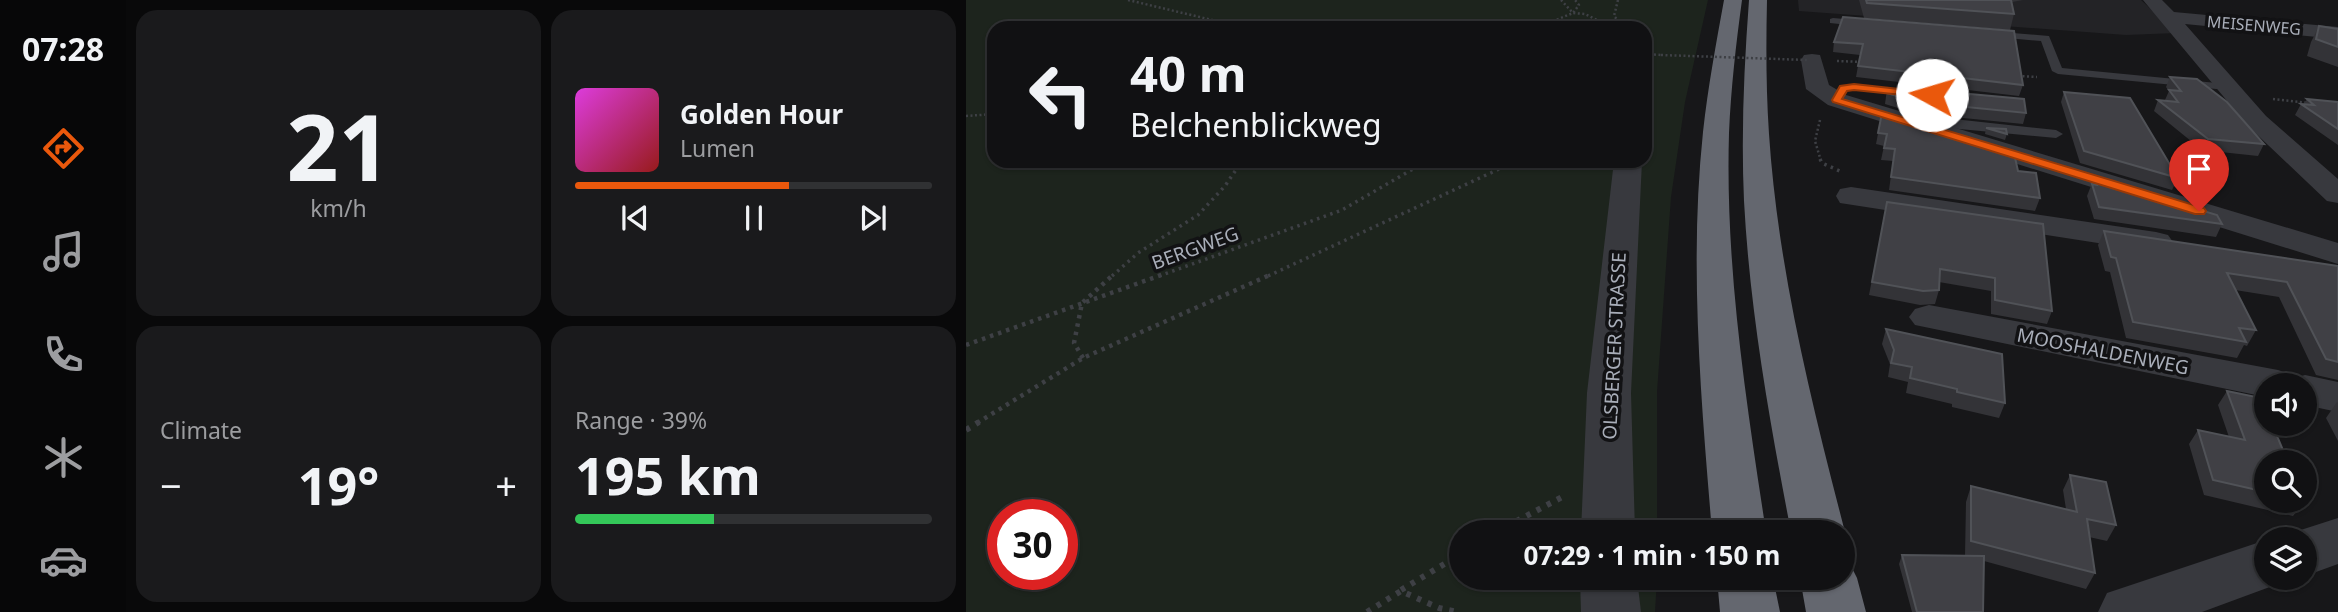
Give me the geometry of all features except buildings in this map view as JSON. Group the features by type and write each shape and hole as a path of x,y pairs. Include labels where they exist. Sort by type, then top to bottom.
{"highway":[{"path":"1733,0 1717,102 1713,198 1724,414 1737,520"},
{"path":"1758,0 1753,103 1758,197 1791,415 1815,520"},
{"path":"1746,590 1749,612"},
{"path":"1831,590 1836,612"}],"street":[{"path":"2152,0 2194,44 2227,87 2270,134 2338,194"},
{"name":"MEISENWEG","path":"2170,17 2338,33"},
{"path":"1809,60 1818,89 1829,108"},
{"path":"1829,108 1843,89 1880,90"},
{"path":"1829,108 1906,120 2338,254"},
{"name":"OLSBERGER STRASSE","path":"1608,520 1606,483 1617,273 1627,168"},
{"path":"1851,196 2189,247"},
{"path":"2227,252 2338,269"},
{"name":"MOOSHALDENWEG","path":"1929,317 2254,380"},
{"path":"2317,393 2338,397"},
{"path":"2317,548 2338,541"},
{"path":"2128,612 2254,568"},
{"path":"1610,590 1611,612"}],"lane":[{"path":"1833,21 1880,25"},
{"path":"1977,33 2045,38 2058,71 2227,87"},
{"path":"1906,120 2056,134"}],"path":[{"path":"1128,0 1216,21"},
{"path":"1561,0 1573,13"},
{"path":"1573,13 1579,5 1575,0"},
{"path":"1618,0 1614,16 1619,21"},
{"path":"1553,21 1573,13 1585,14 1599,21"},
{"path":"1652,54 1809,60"},
{"path":"2271,99 2311,103"},
{"path":"1829,108 1815,130 1815,148 1822,163 1843,172 1854,186 1851,196"},
{"path":"966,116 987,114"},
{"path":"1083,358 1074,343 1082,303 1138,253 1198,215 1225,186 1237,168"},
{"name":"BERGWEG","path":"966,345 1342,210 1415,168"},
{"path":"966,430 1083,358 1362,234 1500,168"},
{"path":"1519,520 1577,489 1606,483"},
{"path":"1367,612 1449,561"},
{"path":"1401,591 1439,608 1458,612"}],"shaded area":[{"path":"966,0 1708,0 1685,102 1671,197 1657,392 1657,520 1449,520 1449,590 1656,590 1655,612 966,612"},
{"path":"1798,0 2141,0 2176,33 2126,35 1799,11"}],"route":[{"path":"1932,95 1854,87 1843,89 1837,100 2199,211"}]}
